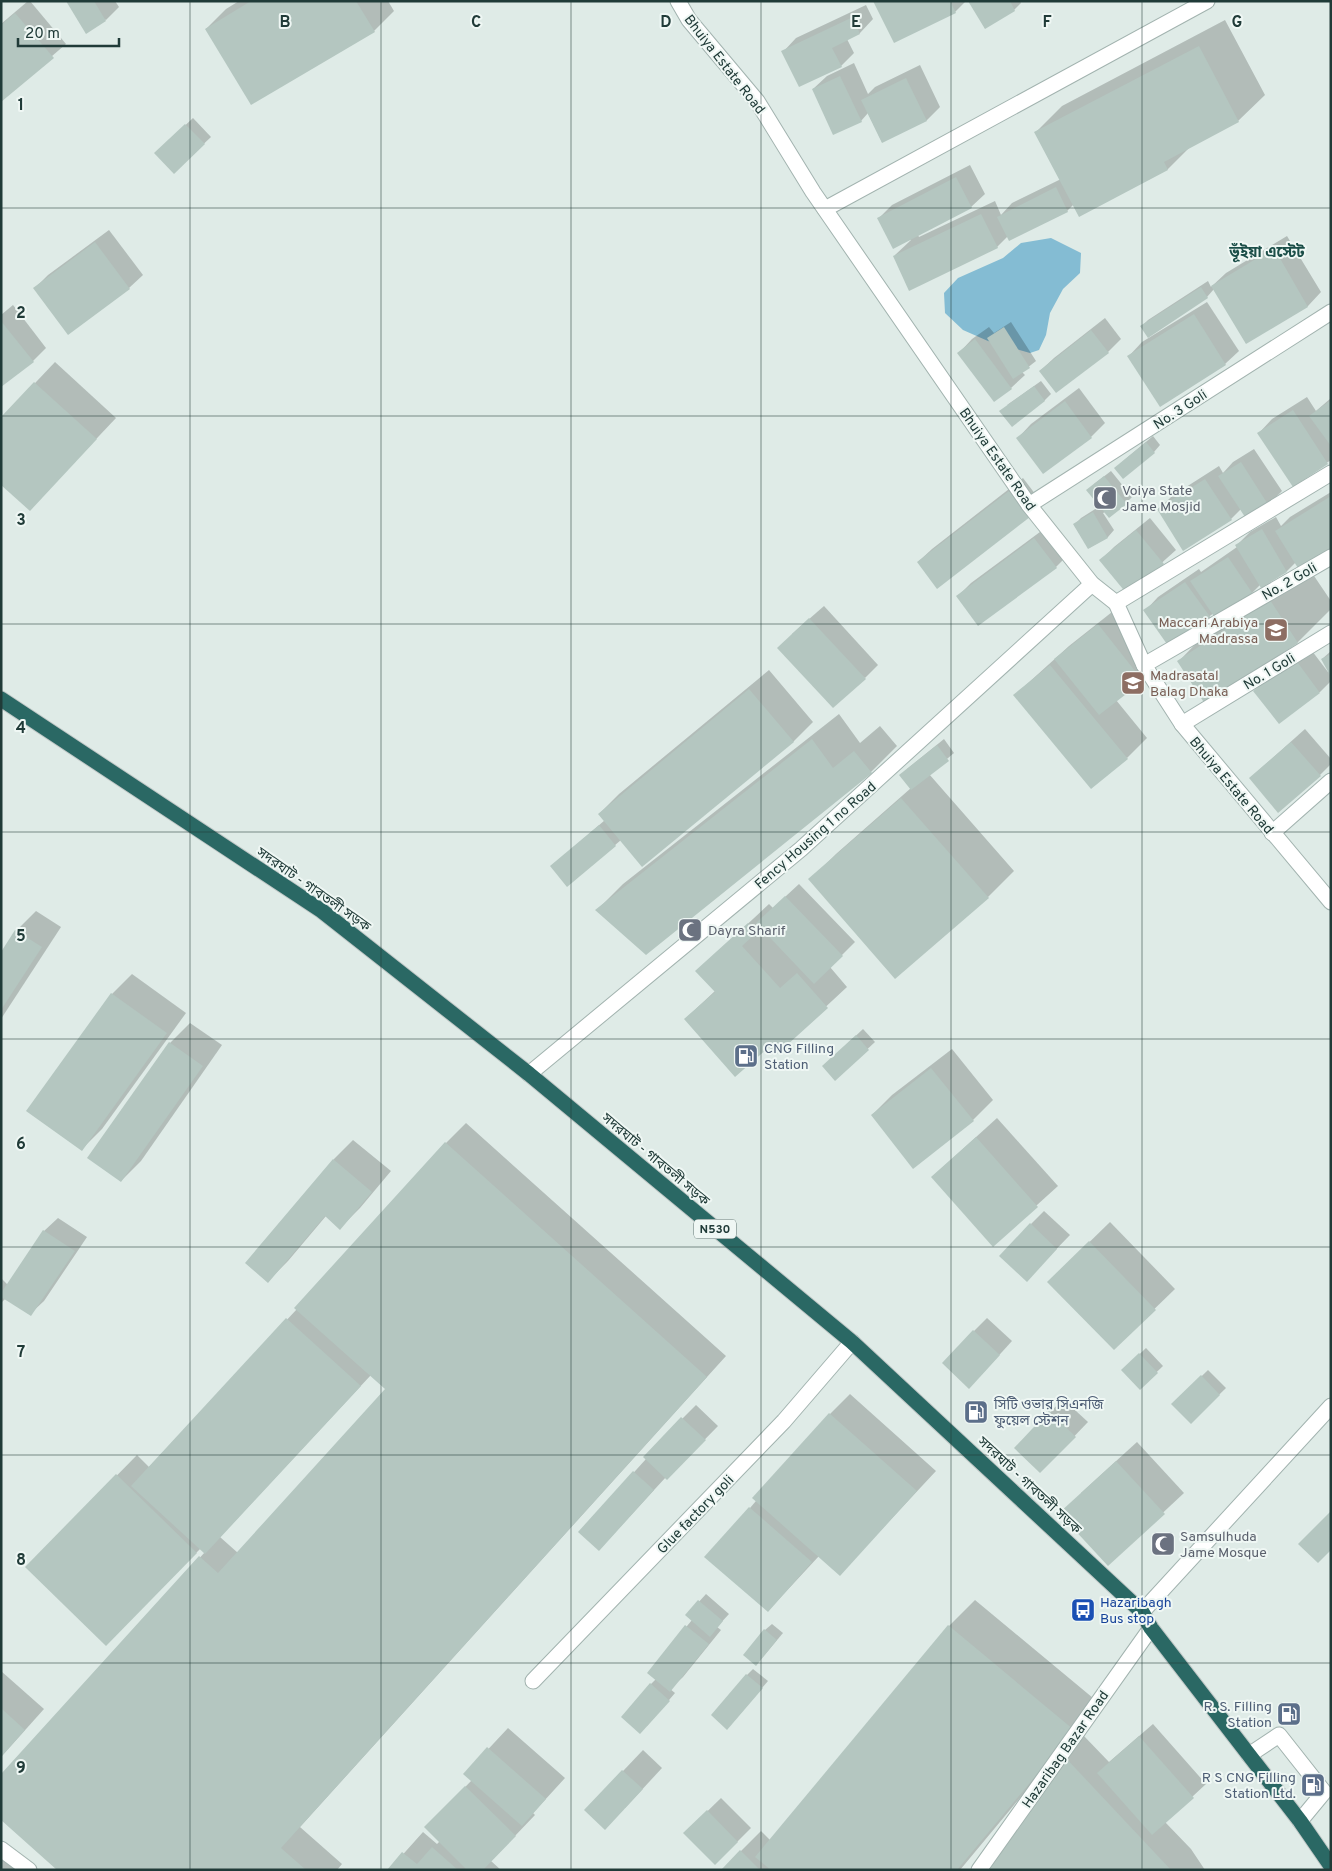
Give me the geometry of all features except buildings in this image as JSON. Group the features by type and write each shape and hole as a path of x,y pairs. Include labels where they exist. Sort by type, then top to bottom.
{"highway":[{"name":"সদরঘাট - গাবতলী সড়ক","path":"1,699 322,911 529,1074 852,1342 1142,1612 1151,1628 1300,1821 1331,1866"}],"street":[{"name":"Bhuiya Estate Road","path":"678,1 689,20 757,101 812,192 1029,505 1092,584 1116,603 1144,665 1182,724 1331,902"},
{"path":"825,209 1207,1"},
{"name":"No. 3 Goli","path":"1029,505 1331,312"},
{"path":"1116,603 1331,473"},
{"name":"No. 2 Goli","path":"1144,665 1331,557"},
{"name":"Fency Housing 1 no Road","path":"529,1074 801,849 1092,584"},
{"name":"No. 1 Goli","path":"1182,724 1331,633"},
{"path":"1272,833 1331,781"},
{"name":"Glue factory goli","path":"533,1681 784,1421 852,1342"},
{"path":"1142,1612 1331,1406"},
{"name":"Hazaribag Bazar Road","path":"979,1870 1151,1628"},
{"path":"1249,1755 1279,1735 1324,1792 1300,1821"},
{"path":"1,1849 29,1870"}],"water":[{"path":"1051,238 1081,253 1080,273 1063,289 1050,313 1046,335 1039,350 1030,353 988,341 963,330 945,313 944,293 958,278 1003,258 1021,243"}],"place":[{"name":"Voiya State Jame Mosjid","path":"1105,498"},
{"name":"Maccari Arabiya Madrassa","path":"1276,630"},
{"name":"Madrasatal Balag Dhaka","path":"1133,683"},
{"name":"Dayra Sharif","path":"690,930"},
{"name":"CNG Filling Station","path":"746,1056"},
{"name":"সিটি ওভার সিএনজি ফুয়েল স্টেশন","path":"976,1412"},
{"name":"Samsulhuda Jame Mosque","path":"1163,1544"},
{"name":"Hazaribagh Bus stop","path":"1083,1610"},
{"name":"R. S. Filling Station","path":"1289,1714"},
{"name":"R S CNG Filling Station Ltd.","path":"1313,1785"}],"district":[{"name":"ভূঁইয়া এস্টেট","path":"1267,252"}]}
